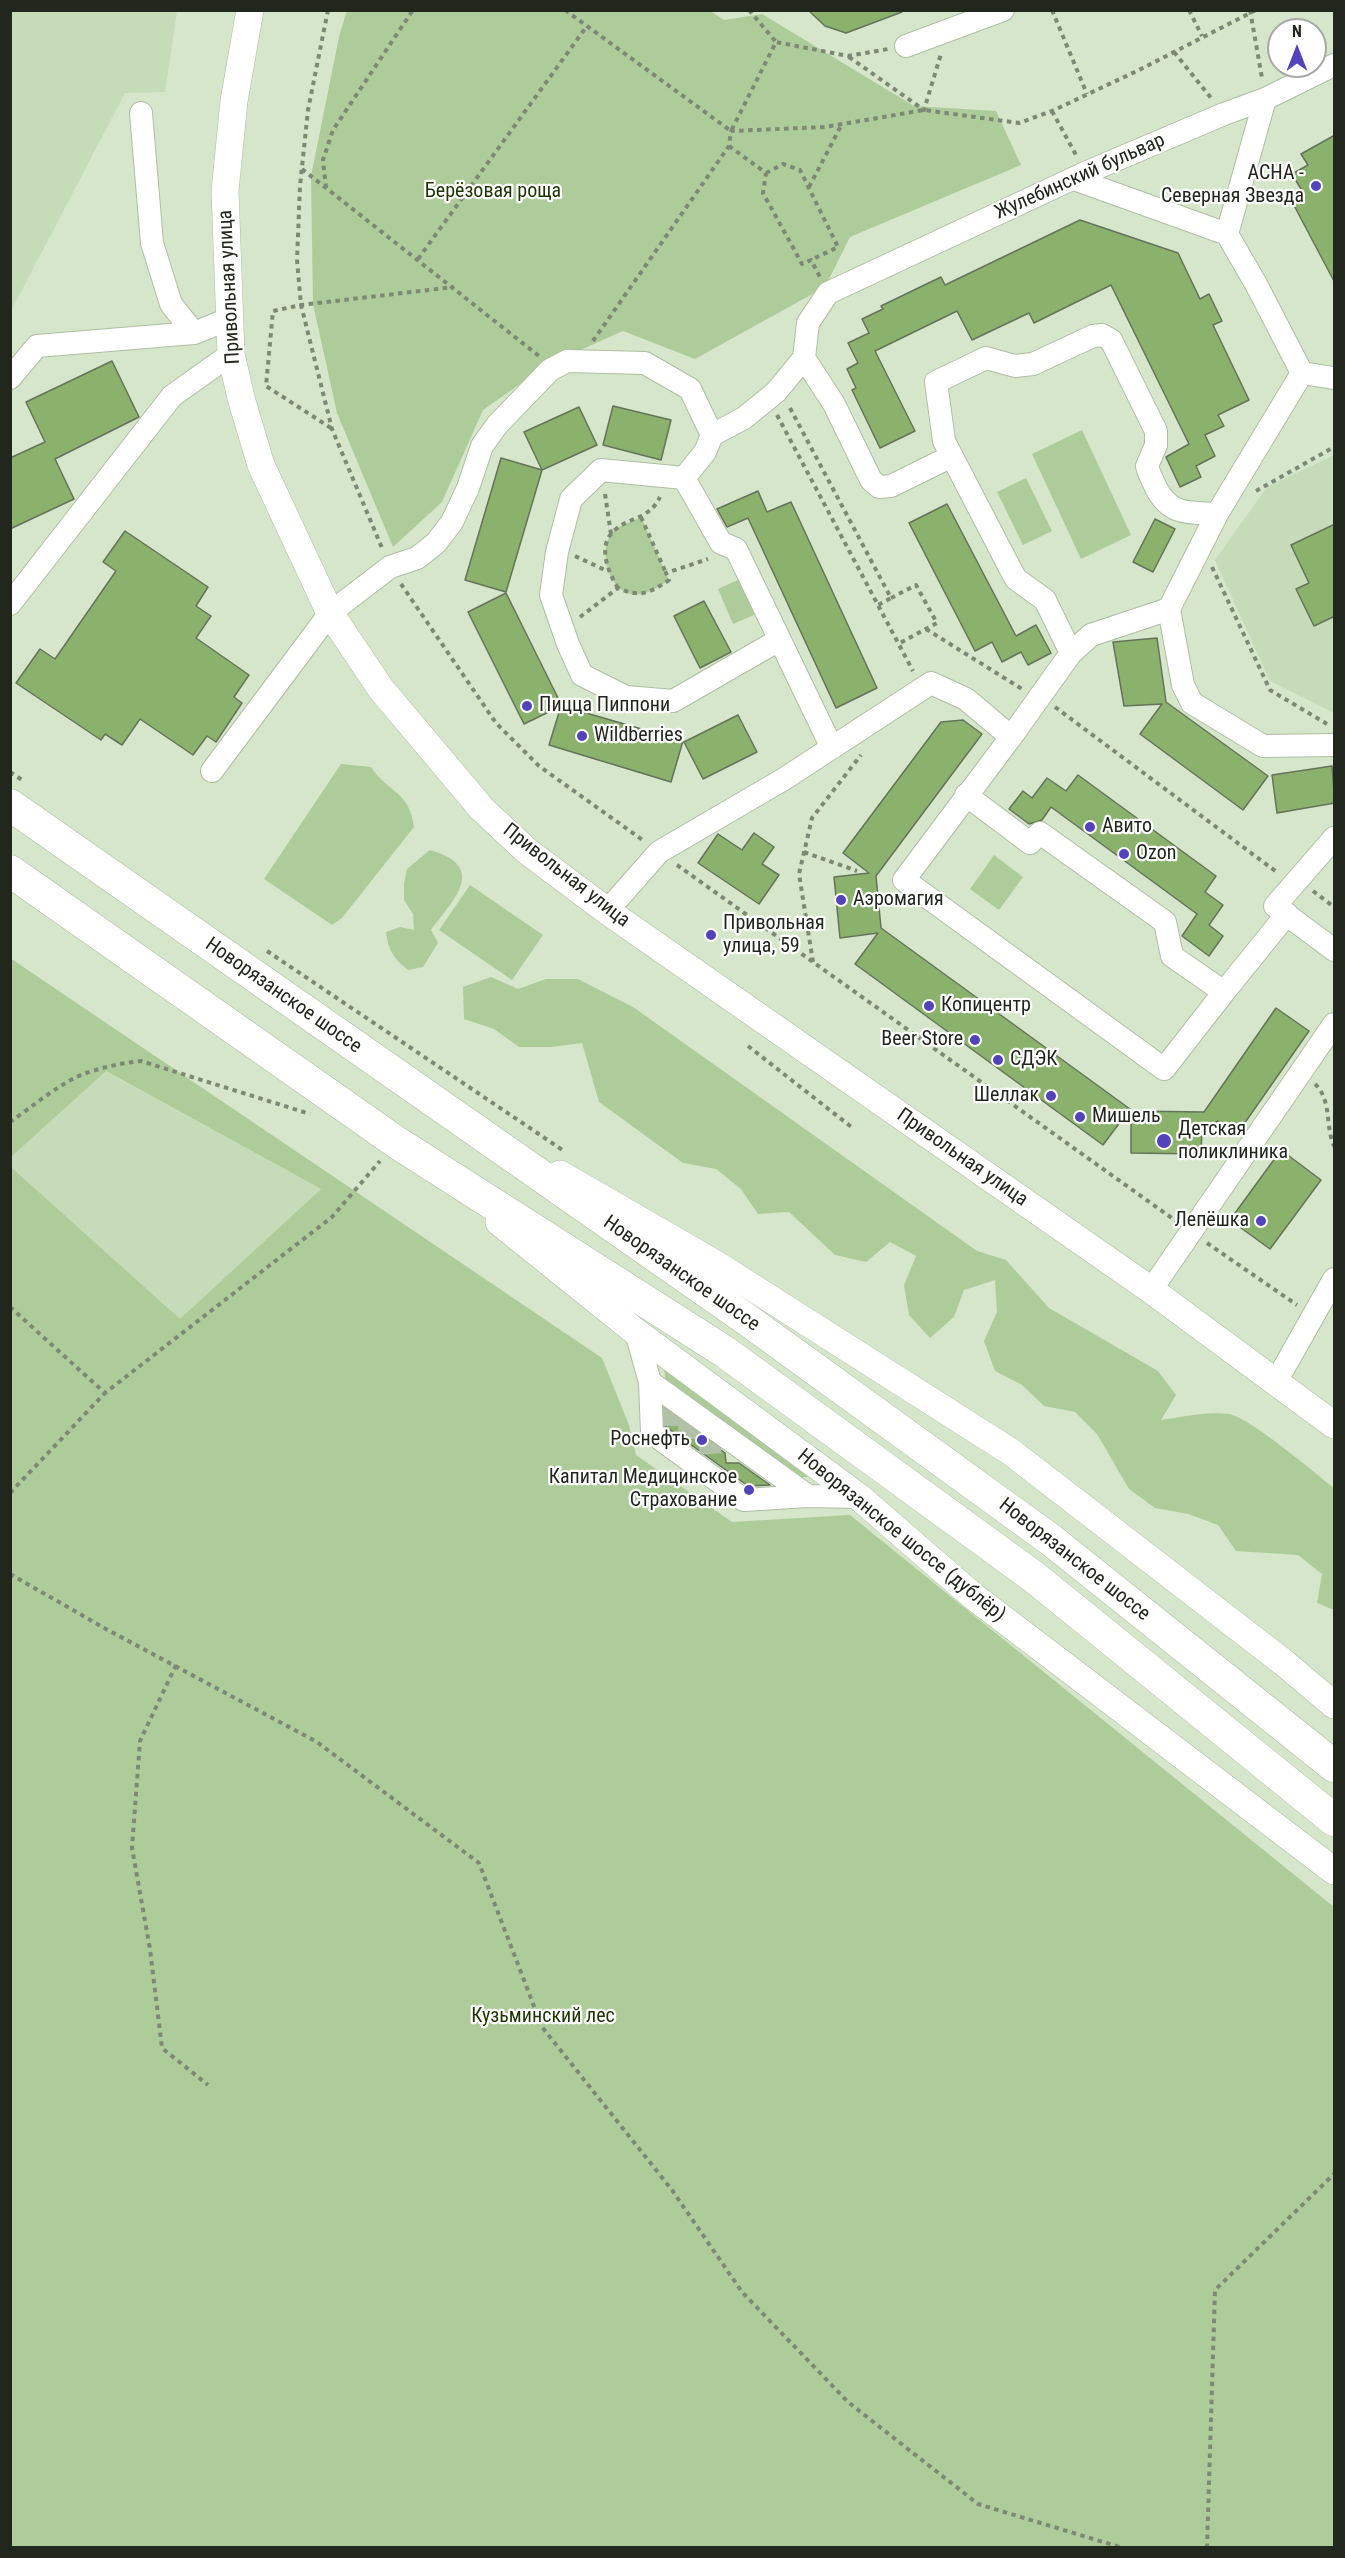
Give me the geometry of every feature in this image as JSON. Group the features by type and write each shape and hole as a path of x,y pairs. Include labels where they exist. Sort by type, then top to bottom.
{"highway":[{"name":"Новорязанское шоссе","path":"10,805 746,1319 1051,1540 1329,1761"},
{"name":"Новорязанское шоссе","path":"10,871 405,1147 725,1352 1034,1577 1335,1820"}],"main road":[{"name":"Привольная улица","path":"250,10 234,101 225,191 231,354 261,465 330,613 381,689 482,809 527,851 607,911 1151,1290 1277,1380 1335,1425"},
{"path":"433,1100 714,1263 1011,1452 1283,1662 1335,1705"},
{"name":"Новорязанское шоссе (дублёр)","path":"405,1147 636,1332 859,1497 973,1596 1335,1871"}],"street":[{"path":"906,46 1003,10"},
{"name":"Жулебинский бульвар","path":"828,293 1079,176 1224,114 1265,99 1335,65"},
{"path":"1227,234 1265,99"},
{"path":"141,113 152,243 171,304 194,333"},
{"path":"1079,176 1227,234 1302,373"},
{"path":"779,640 673,701 626,697 582,675 551,595 558,548 571,498 602,470 678,478 705,452 712,435 744,418 774,393 804,358 808,323 828,293"},
{"path":"10,378 37,346 194,333 229,319"},
{"path":"1071,653 1045,600 1016,579 1011,572 944,441 936,382 986,358 1015,366 1033,364 1102,334 1111,340 1156,431 1156,445 1147,466 1164,502 1183,512 1217,514"},
{"path":"10,604 172,396 231,354"},
{"path":"804,358 834,404 871,480 879,487 891,486 952,456"},
{"path":"212,771 330,613 390,567 417,558 436,543 452,522 468,488 482,446 497,425 550,370 567,361 645,363 690,389 712,435"},
{"path":"1302,373 1335,378"},
{"path":"1302,373 1217,514 1169,609 1183,685 1192,703 1263,746 1335,745"},
{"path":"678,478 721,543 736,549 832,748"},
{"path":"1169,609 1091,635 1071,653 904,880 1164,1069 1287,914"},
{"path":"607,911 659,852 832,748 931,683 966,699 1011,737"},
{"path":"966,795 1030,843 1040,833 1166,922 1172,956 1224,992"},
{"path":"1335,838 1275,906 1335,950"},
{"path":"1151,1290 1335,1024"},
{"path":"1277,1380 1312,1315 1335,1279"},
{"path":"636,1332 650,1382 652,1433 691,1455 744,1500 808,1496 859,1497"},
{"path":"650,1382 689,1414 808,1496"}],"path":[{"path":"328,10 308,110 302,168 297,260 301,305 332,429 390,567 495,723 539,766 1191,1232 1312,1315"},
{"path":"326,188 323,160 333,130 413,10"},
{"path":"565,10 731,131 842,124 924,110 1019,123 1052,111 1252,11 1265,99"},
{"path":"749,10 776,42 848,56 906,46"},
{"path":"1052,10 1087,94"},
{"path":"1189,10 1202,36"},
{"path":"418,259 587,26"},
{"path":"924,110 949,29"},
{"path":"302,168 545,361 567,361 588,347 729,146 731,131 776,42"},
{"path":"1174,52 1224,114"},
{"path":"848,56 924,110"},
{"path":"1052,111 1079,176"},
{"path":"809,188 842,124"},
{"path":"729,146 765,173"},
{"path":"783,164 800,170 838,247 802,264 763,193 765,173 783,164"},
{"path":"811,260 828,293"},
{"path":"332,429 266,386 273,311 301,305 454,287"},
{"path":"774,393 891,597"},
{"path":"774,393 922,689"},
{"path":"1253,493 1335,447"},
{"path":"602,470 611,535"},
{"path":"641,517 669,580 655,590 633,594 618,588 607,571 606,545 616,529 641,517 655,506 678,478"},
{"path":"1202,544 1270,690 1335,728"},
{"path":"558,548 607,571"},
{"path":"666,573 736,549"},
{"path":"878,605 916,585 937,623 898,644"},
{"path":"563,630 618,588"},
{"path":"926,629 1040,698 1278,873 1298,880 1335,907"},
{"path":"813,963 799,874 812,818 868,746"},
{"path":"804,852 857,871"},
{"path":"748,1046 854,1129"},
{"path":"10,1122 38,1101 83,1074 141,1060 318,1117"},
{"path":"1302,1071 1324,1092 1330,1137 1335,1146"},
{"path":"10,1493 105,1393 332,1217 405,1147"},
{"path":"10,1307 105,1393"},
{"path":"10,1574 317,1742 479,1863 542,2027 672,2190 742,2292 848,2402 978,2504 1123,2547"},
{"path":"176,1665 140,1741 132,1848 150,1949 162,2048 208,2085"},
{"path":"1207,2547 1215,2290 1335,2174"}],"shaded area":[{"path":"11,10 177,11 165,92 125,93 11,311"},
{"path":"1334,455 1334,713 1270,681 1215,560 1267,487"},
{"path":"105,1071 321,1189 180,1320 11,1167 11,1157"}],"green space":[{"name":"Берёзовая роща","path":"347,10 709,10 724,20 762,14 914,106 996,111 1021,165 850,237 825,287 695,359 623,331 547,365 483,410 442,502 393,547 337,413 313,304 311,176 339,37"},
{"path":"1082,430 1131,535 1081,559 1032,454"},
{"path":"1026,478 1052,531 1023,545 997,492"},
{"path":"641,517 669,580 651,591 636,595 622,590 615,584 605,555 606,545 616,529"},
{"path":"740,579 756,614 733,624 718,589"},
{"path":"341,764 371,767 403,799 408,806 414,827 342,918 332,925 264,879"},
{"path":"430,850 448,857 458,865 462,875 461,885 456,896 431,930 438,943 423,967 408,970 392,954 386,932 400,927 414,930 413,914 404,900 407,869"},
{"path":"994,855 1023,877 999,910 970,889"},
{"path":"470,885 543,935 512,980 439,930"},
{"name":"Кузьминский лес","path":"10,958 602,1358 629,1425 636,1455 732,1522 850,1515 1334,1907 1334,2547 11,2547 11,1167 180,1319 321,1189 106,1071 11,1157"},
{"path":"491,977 518,989 546,979 578,979 633,1007 977,1251 1006,1260 1049,1308 1158,1371 1176,1395 1161,1420 1203,1414 1229,1414 1238,1417 1282,1446 1334,1488 1334,1610 1317,1603 1322,1574 1298,1555 1236,1551 1218,1525 1188,1514 1155,1508 1129,1489 1097,1434 1075,1412 1044,1406 1022,1385 995,1371 984,1341 997,1312 995,1280 964,1290 954,1317 930,1338 909,1315 904,1285 916,1256 890,1242 866,1262 835,1255 789,1212 758,1214 741,1189 716,1169 683,1163 599,1102 582,1043 551,1047 519,1047 494,1029 464,1019 463,987"},
{"path":"666,1368 817,1477 797,1477 666,1381 664,1370"}],"building":[{"path":"808,10 902,10 902,12 846,33 825,26"},
{"path":"1335,135 1335,283 1289,196 1301,189 1292,174 1308,165 1301,154"},
{"path":"1080,220 1178,253 1200,299 1209,294 1222,321 1213,325 1249,400 1218,415 1224,426 1205,435 1215,456 1196,466 1201,477 1180,487 1166,457 1189,444 1111,285 1034,323 1029,313 972,340 957,311 875,351 915,431 880,448 852,390 856,388 847,369 858,363 848,343 869,333 862,319 883,309 881,306 941,277 945,285"},
{"path":"112,361 139,417 55,459 74,499 10,529 10,458 45,442 26,402"},
{"path":"613,406 671,420 661,460 603,445"},
{"path":"579,407 597,445 542,470 524,432"},
{"path":"501,458 542,470 506,592 465,580"},
{"path":"758,491 767,512 791,502 877,688 836,708 748,518 727,527 717,509"},
{"path":"947,504 1016,636 1036,625 1051,653 1028,665 1021,652 1002,662 992,642 975,651 909,523"},
{"path":"1155,519 1175,529 1153,572 1133,562"},
{"path":"1335,524 1335,616 1314,626 1296,589 1309,583 1291,545"},
{"path":"125,531 208,587 196,606 211,616 196,638 249,675 234,697 242,703 216,742 207,736 193,755 140,719 122,745 105,734 101,740 16,683 40,649 55,659 116,571 103,562"},
{"path":"506,593 562,706 683,741 671,782 549,745 561,706 524,724 468,612"},
{"path":"704,601 731,652 700,668 674,616"},
{"path":"1157,638 1166,702 1268,776 1243,810 1140,734 1162,704 1124,706 1113,642"},
{"path":"738,715 757,752 703,779 684,742"},
{"path":"963,720 982,734 876,876 881,928 1130,1109 1103,1145 855,964 878,933 840,938 834,877 869,873 843,853 941,722"},
{"path":"1332,766 1335,803 1277,813 1272,775"},
{"path":"1078,775 1216,876 1205,892 1223,905 1209,925 1223,936 1209,956 1182,936 1197,914 1051,807 1042,820 1029,824 1009,809 1023,791 1032,798 1047,778 1066,791"},
{"path":"754,833 774,847 762,864 779,875 759,904 698,863 718,834 742,850"},
{"path":"1276,1008 1309,1031 1237,1134 1218,1121 1202,1130 1201,1154 1131,1153 1131,1111 1204,1112"},
{"path":"1281,1150 1321,1180 1270,1249 1230,1220"},
{"path":"665,1409 725,1453 726,1463 739,1463 770,1485 748,1486 665,1426"}],"tunnel":[{"path":"671,1404 672,1435"},
{"path":"689,1417 690,1448"},
{"path":"709,1432 711,1463"}],"place":[{"name":"АСНА - Северная Звезда","path":"1316,186"},
{"name":"Пицца Пиппони","path":"527,706"},
{"name":"Wildberries","path":"582,736"},
{"name":"Авито","path":"1090,827"},
{"name":"Ozon","path":"1124,854"},
{"name":"Аэромагия","path":"841,900"},
{"name":"Привольная улица, 59","path":"711,935"},
{"name":"Копицентр","path":"929,1006"},
{"name":"Beer Store","path":"975,1040"},
{"name":"СДЭК","path":"998,1060"},
{"name":"Шеллак","path":"1051,1096"},
{"name":"Мишель","path":"1080,1117"},
{"name":"Детская поликлиника","path":"1164,1141"},
{"name":"Лепёшка","path":"1261,1221"},
{"name":"Роснефть","path":"702,1440"},
{"name":"Капитал Медицинское Страхование","path":"749,1490"}]}
